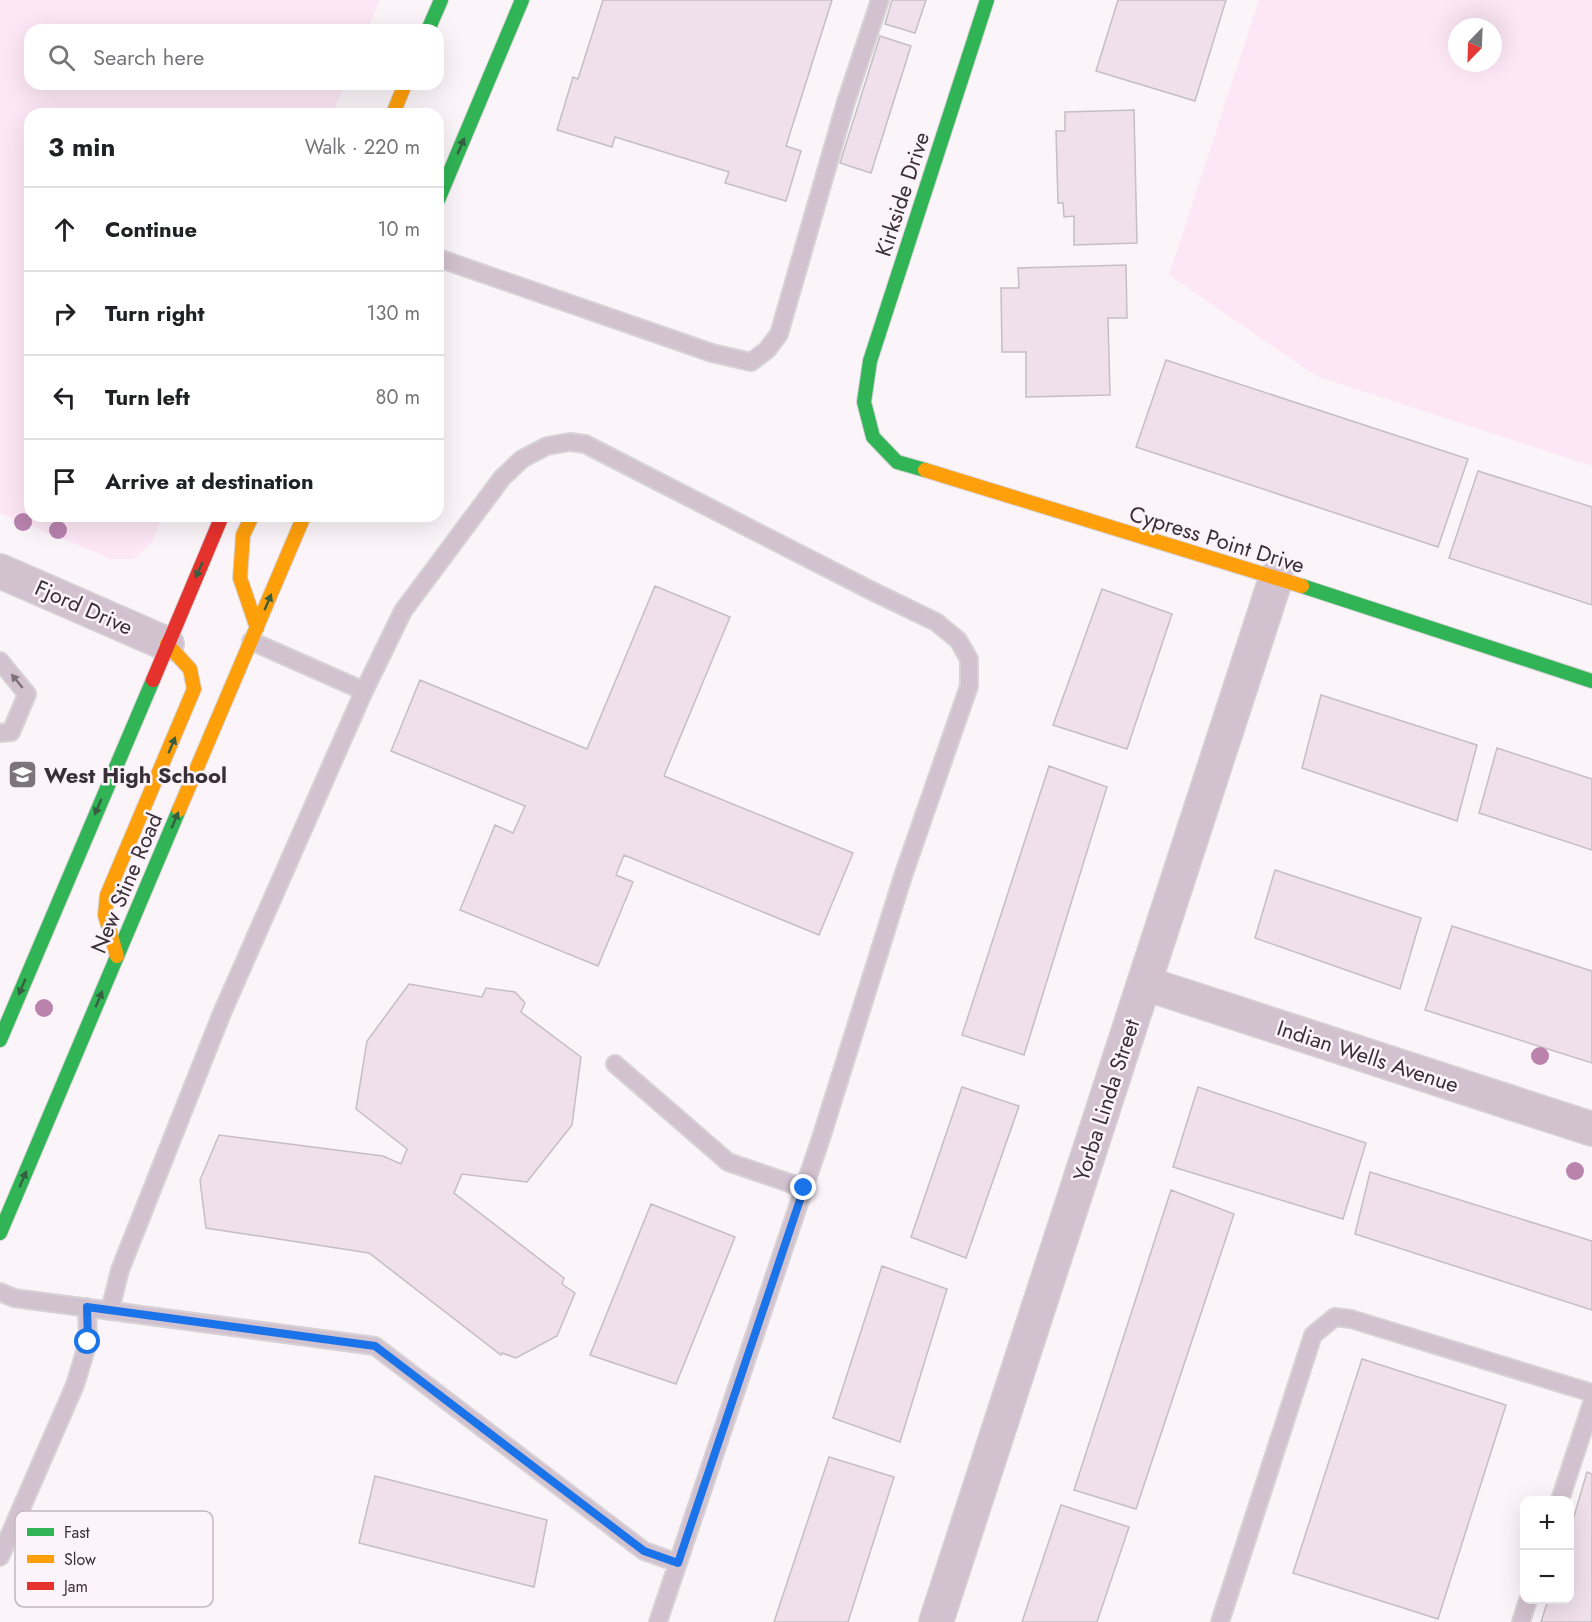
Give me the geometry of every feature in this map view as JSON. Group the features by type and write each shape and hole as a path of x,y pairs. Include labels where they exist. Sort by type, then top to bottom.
{"main road":[{"path":"431,24 441,0"},
{"path":"444,186 522,0"},
{"name":"Kirkside Drive","path":"864,402 870,361 987,0"},
{"path":"395,108 403,90"},
{"name":"Cypress Point Drive","path":"864,402 873,437 897,462 1276,578 1592,681"},
{"path":"0,1040 219,522"},
{"path":"249,522 243,535 240,578 254,634"},
{"name":"New Stine Road","path":"0,1233 301,522"},
{"path":"117,956 105,915 107,895 194,689 194,674 191,667 167,644"}],"street":[{"name":"Fjord Drive","path":"0,571 167,644"},
{"name":"Yorba Linda Street","path":"936,1622 1276,578"},
{"name":"Indian Wells Avenue","path":"1144,983 1592,1130"}],"lane":[{"path":"444,260 701,349 751,362 767,350 779,334 846,102 880,0"},
{"path":"110,1310 120,1270 222,1013 364,691 403,611 502,478 522,459 547,446 570,442 585,444 936,622 958,640 969,659 969,686 903,876 804,1188 658,1622"},
{"path":"254,634 364,691"},
{"path":"0,660 27,694 11,732 0,733"},
{"path":"615,1064 728,1162 804,1188"},
{"path":"0,1292 14,1298 375,1346 644,1551 678,1563"},
{"path":"20,1511 75,1384 88,1342 87,1307"},
{"path":"1220,1622 1313,1335 1335,1317 1351,1319 1592,1393"},
{"path":"1561,1496 1592,1403"},
{"path":"0,1557 15,1522"},
{"path":"1521,1622 1526,1604"}],"shaded area":[{"path":"0,0 380,0 370,24 24,24 24,90 342,90 335,108 24,108 24,522 160,522 152,542 134,559 111,559 0,513"},
{"path":"1259,0 1592,0 1592,466 1316,376 1169,275"}],"building":[{"path":"603,0 832,0 786,146 801,151 786,201 725,183 729,172 615,137 612,147 557,130 573,77 578,79"},
{"path":"892,0 926,0 915,33 885,24"},
{"path":"1118,0 1226,0 1195,101 1096,71"},
{"path":"880,36 911,46 871,173 840,163"},
{"path":"1134,110 1137,243 1074,245 1074,216 1064,217 1063,203 1058,203 1056,131 1065,131 1065,112"},
{"path":"1126,265 1127,318 1108,318 1110,395 1026,397 1026,352 1002,352 1001,288 1019,288 1018,268"},
{"path":"1166,360 1468,459 1438,547 1136,447"},
{"path":"1478,471 1592,507 1592,605 1449,558"},
{"path":"655,586 730,617 664,776 853,853 819,935 624,855 616,875 633,882 598,966 460,910 495,825 513,833 525,806 391,751 420,680 587,749"},
{"path":"1102,589 1172,614 1127,749 1053,725"},
{"path":"1321,695 1477,745 1457,821 1302,768"},
{"path":"1497,748 1592,779 1592,850 1479,813"},
{"path":"1049,766 1107,787 1024,1055 962,1035"},
{"path":"1275,870 1421,918 1400,989 1255,938"},
{"path":"1452,926 1592,971 1592,1063 1425,1010"},
{"path":"409,984 482,997 486,988 515,992 525,1003 521,1012 581,1057 572,1125 527,1182 462,1174 454,1193 564,1278 562,1284 575,1293 557,1336 516,1358 502,1353 501,1355 369,1253 206,1228 200,1180 219,1135 383,1156 401,1164 407,1149 356,1109 367,1041"},
{"path":"962,1087 1019,1106 966,1258 911,1237"},
{"path":"1198,1087 1366,1143 1343,1219 1173,1167"},
{"path":"1370,1172 1592,1241 1592,1310 1355,1234"},
{"path":"1171,1190 1234,1214 1136,1509 1074,1490"},
{"path":"651,1204 735,1237 676,1384 590,1355"},
{"path":"882,1266 947,1289 900,1442 833,1418"},
{"path":"1362,1359 1506,1405 1438,1619 1293,1573"},
{"path":"829,1457 894,1477 848,1622 774,1622"},
{"path":"1587,1472 1592,1474 1592,1622 1541,1622 1547,1604 1574,1604 1574,1516"},
{"path":"375,1476 547,1520 534,1587 359,1543"},
{"path":"1061,1505 1129,1527 1097,1622 1022,1622"}],"traffic: fast":[{"path":"431,24 441,0"},
{"path":"444,186 522,0"},
{"path":"925,470 897,462 873,437 864,402 870,361 987,0"},
{"path":"1302,586 1592,681"},
{"path":"0,1040 153,680"},
{"path":"0,1233 179,810"}],"traffic: slow":[{"path":"395,108 403,90"},
{"path":"925,470 1302,586"},
{"path":"249,522 243,535 240,578 257,628"},
{"path":"179,810 301,522"},
{"path":"117,956 105,915 107,895 194,689 190,669 167,644"}],"traffic: jam":[{"path":"153,680 219,522"}],"place":[{"name":"West High School","path":"23,775"}],"route":[{"path":"88,1342 87,1307 375,1346 644,1551 678,1563 804,1188"}]}
